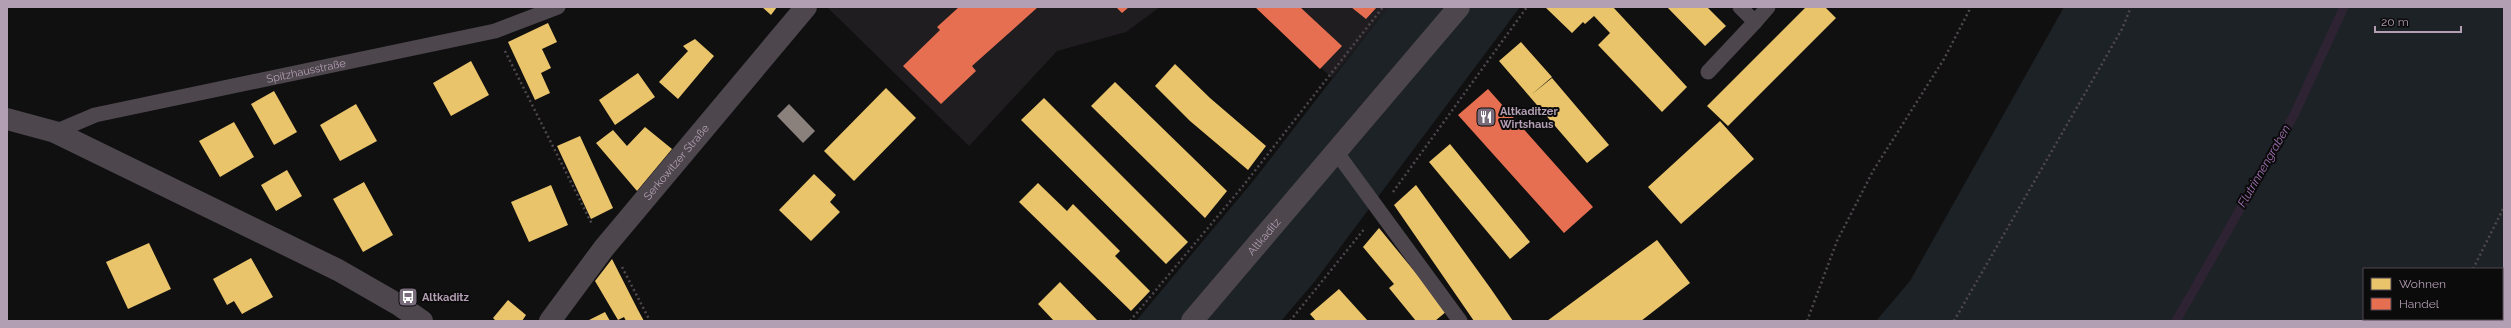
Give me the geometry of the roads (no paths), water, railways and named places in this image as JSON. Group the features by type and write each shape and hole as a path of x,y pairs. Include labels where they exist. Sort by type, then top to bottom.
{"street":[{"name":"Serkowitzer Straße","path":"550,321 604,248 806,7"},
{"name":"Altkaditz","path":"1192,321 1460,7"},
{"path":"7,118 55,132 338,270 399,304 422,321"}],"lane":[{"name":"Spitzhausstraße","path":"55,132 95,115 495,31 558,7"},
{"path":"1740,7 1755,22"},
{"path":"1708,72 1768,7"},
{"path":"1336,153 1460,321"}],"waterway":[{"name":"Flutrinnengraben","path":"2176,321 2294,115 2344,7"}],"place":[{"name":"Altkaditzer Wirtshaus","path":"1486,117"},
{"name":"Altkaditz","path":"408,297"}]}
